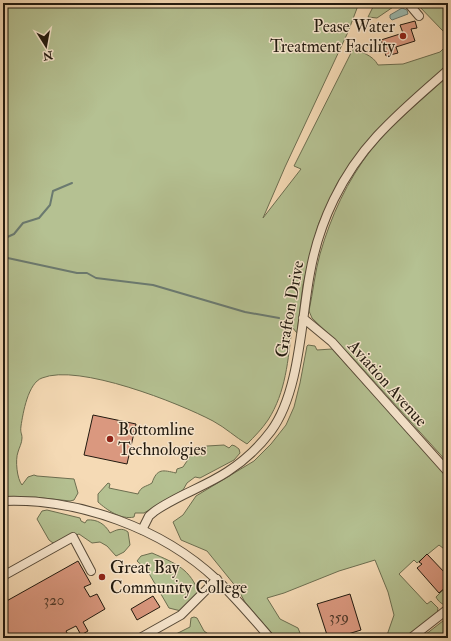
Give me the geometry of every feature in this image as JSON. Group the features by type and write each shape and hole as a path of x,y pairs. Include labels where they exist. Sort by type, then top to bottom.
{"street":[{"path":"408,3 419,16"},
{"name":"Grafton Drive","path":"142,530 149,516 155,511 226,472 254,451 272,429 289,395 310,273 320,233 330,208 357,160 378,135 420,94 448,70"},
{"name":"Aviation Avenue","path":"303,318 332,342 448,472"},
{"path":"3,501 47,502 86,509 142,530 179,550 217,580 270,638"},
{"path":"3,576 73,537 92,570"},
{"path":"140,638 181,615 217,580"},
{"path":"411,638 448,609"}],"green space":[{"path":"3,3 359,3 348,32 263,218 301,169 294,166 354,47 370,56 378,65 403,64 440,52 445,47 448,50 448,65 382,125 350,164 337,184 319,223 312,247 303,285 297,333 292,327 285,375 279,398 268,420 261,430 247,444 218,424 197,413 128,387 103,380 79,376 58,375 42,378 37,381 30,392 22,420 22,440 17,460 17,469 20,482 22,485 28,477 34,475 74,479 78,493 74,500 70,501 35,497 3,497"},
{"path":"375,3 399,3 377,18 368,17"},
{"path":"416,3 448,3 448,33 443,31"},
{"path":"448,76 448,463 352,357 312,318 309,311 324,240 341,199 354,174 371,150 389,130"},
{"path":"308,345 315,346 317,350 332,349 448,477 448,552 439,545 417,563 414,560 399,574 427,604 431,601 438,608 437,614 406,638 386,638 394,615 388,592 375,560 339,571 284,593 267,598 280,619 298,628 302,638 276,638 245,602 237,588 207,551 181,540 173,522 183,515 196,496 254,461 271,444 286,425 294,407"},
{"path":"224,445 229,448 232,445 239,449 240,453 234,460 200,478 195,477 187,483 183,490 144,513 135,513 134,517 129,518 119,516 98,502 98,494 108,483 110,484 109,488 138,494 142,488 152,483 158,472 167,471 176,473 177,469 183,467 195,449 207,446"},
{"path":"47,510 80,518 81,521 85,523 87,520 97,521 106,527 110,533 119,530 126,530 128,532 130,545 124,552 116,556 107,546 100,542 92,543 79,534 53,543 49,540 37,519 42,511"},
{"path":"152,553 181,568 192,578 196,585 199,594 181,611 169,608 147,570 137,561 141,556"},
{"path":"448,585 448,605 444,605 436,597"},
{"path":"448,617 448,638 421,638"},
{"path":"191,618 197,618 204,631 214,638 171,638 190,627"}],"water":[{"path":"402,8 407,10 408,14 392,20 390,18 390,15"}],"building":[{"name":"Pease Water Treatment Facility","path":"415,21 417,28 411,29 415,41 396,47 398,53 386,56 381,40 403,33 400,25"},
{"name":"Bottomline Technologies","path":"93,415 136,424 127,464 84,455"},
{"path":"427,554 446,574 448,572 448,585 439,593 417,568 422,564 419,562"},
{"name":"Great Bay Community College","path":"78,561 91,584 84,587 90,597 97,594 105,609 83,622 88,631 81,635 76,626 66,631 70,638 62,638 60,634 53,638 3,638 3,603"},
{"path":"350,594 361,630 335,638 328,638 317,604"},
{"path":"153,596 160,607 137,620 131,609"}],"waterway":[{"path":"3,239 14,234 23,223 39,218 50,205 53,191 72,183"},
{"path":"3,257 77,273 87,273 96,278 153,285 245,312 279,318"}],"place":[{"name":"Pease Water Treatment Facility","path":"403,36"},
{"name":"Bottomline Technologies","path":"110,439"},
{"name":"Great Bay Community College","path":"102,577"}]}
